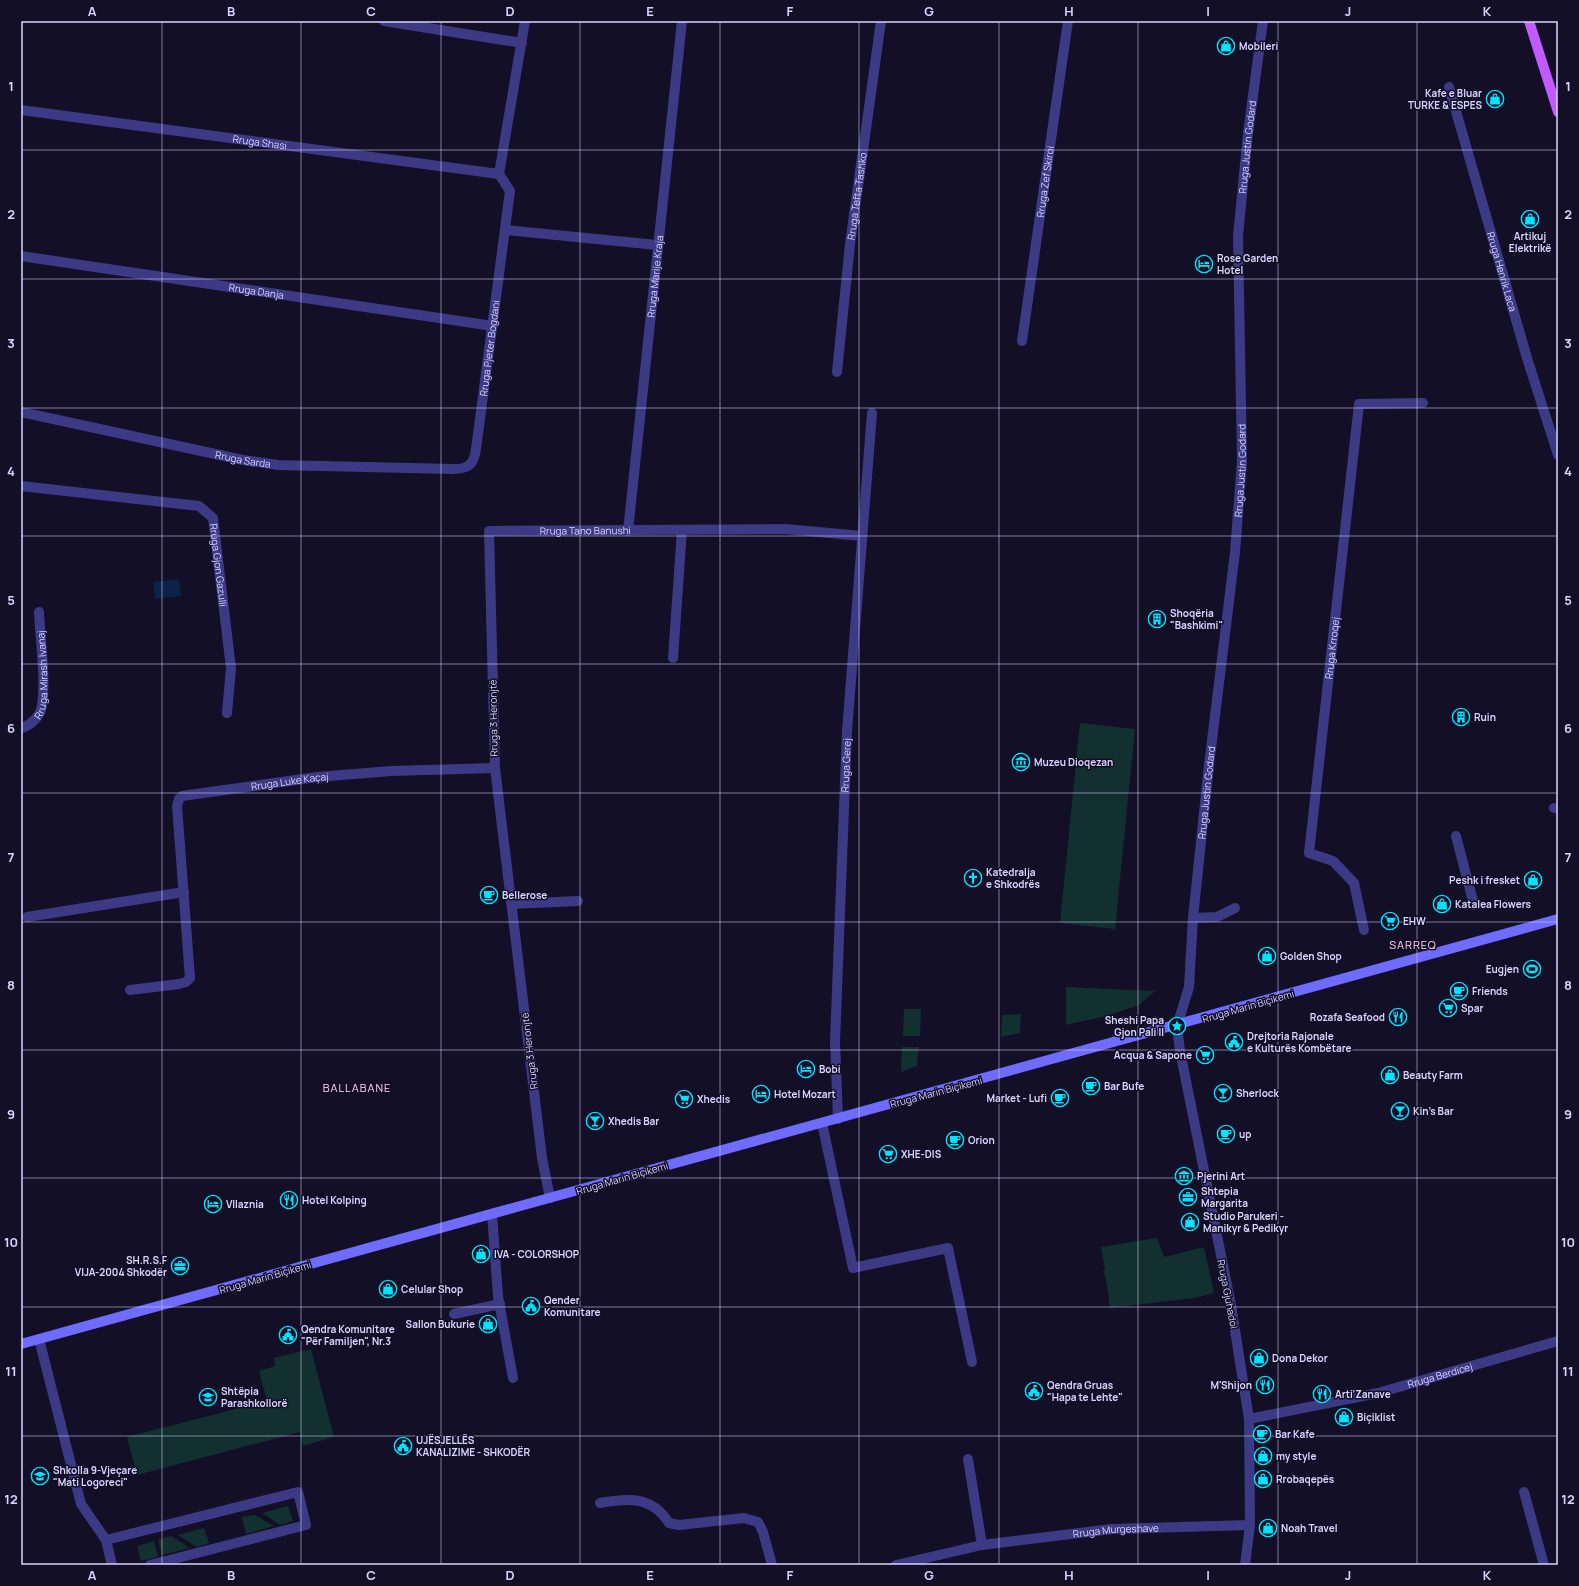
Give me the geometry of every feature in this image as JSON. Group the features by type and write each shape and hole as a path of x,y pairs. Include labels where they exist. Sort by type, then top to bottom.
{"main road":[{"path":"1529,21 1558,112"},
{"name":"Rruga Marin Biçikemi","path":"21,1344 1177,1026 1558,919"}],"street":[{"path":"384,21 522,43"},
{"path":"499,174 525,21"},
{"name":"Rruga Marije Kraja","path":"628,531 657,245 675,95 682,21"},
{"name":"Rruga Tefta Tashko","path":"837,372 850,244 881,21"},
{"name":"Rruga Zef Skiroi","path":"1022,341 1068,21"},
{"name":"Rruga Justin Godard","path":"1177,1026 1189,987 1193,918 1234,552 1242,461 1238,236 1247,141 1263,21"},
{"name":"Rruga Henrik Laca","path":"1449,87 1527,358 1558,455"},
{"name":"Rruga Shasi","path":"21,110 499,174"},
{"name":"Rruga Pjeter Bogdani","path":"469,466 473,462 476,450 506,230 510,191 499,174"},
{"path":"506,230 657,245"},
{"name":"Rruga Danja","path":"21,256 493,326"},
{"name":"Rruga Krroqej","path":"1364,930 1354,883 1333,861 1309,853 1359,404 1423,403"},
{"name":"Rruga Sarda","path":"21,412 205,453 271,464 453,469 465,468 469,466"},
{"name":"Rruga Gerej","path":"838,1119 835,1042 839,916 848,731 872,413"},
{"name":"Rruga Gjon Gazulli","path":"21,486 199,506 213,518 231,668 227,714"},
{"path":"673,658 682,530"},
{"name":"Rruga Tano Banushi","path":"489,531 785,530 862,536"},
{"name":"Rruga 3 Heronjtë","path":"489,531 495,768 542,1158 550,1198"},
{"name":"Rruga Mirash Ivanaj","path":"21,728 32,723 40,711 43,693 38,612"},
{"name":"Rruga Luke Kaçaj","path":"130,990 179,984 186,982 190,978 177,806 179,799 186,795 324,777 391,771 495,768"},
{"path":"1456,836 1474,905"},
{"path":"26,917 184,892"},
{"path":"512,904 578,901"},
{"path":"1193,918 1217,917 1235,908"},
{"name":"Rruga Gjuhadol","path":"1177,1026 1180,1051 1231,1305 1249,1419 1250,1525 1245,1565"},
{"path":"822,1123 853,1268 948,1248 972,1362"},
{"path":"492,1214 500,1304 513,1378"},
{"path":"454,1314 500,1304"},
{"path":"38,1339 81,1504 106,1540 112,1565"},
{"name":"Rruga Berdicej","path":"1249,1419 1378,1392 1558,1341"},
{"path":"968,1459 982,1545"},
{"path":"106,1540 298,1492 306,1525 150,1565"},
{"path":"1524,1492 1544,1565"},
{"path":"600,1502 626,1499 648,1503 658,1509 669,1523 679,1525 744,1518 758,1522 763,1532 772,1565"},
{"name":"Rruga Murgeshave","path":"896,1565 982,1545 1112,1529 1250,1525"}],"green space":[{"path":"1080,723 1135,729 1115,929 1060,923"},
{"path":"1066,987 1155,991 1139,1005 1106,1016 1066,1025"},
{"path":"904,1009 921,1009 920,1036 903,1036"},
{"path":"1021,1014 1020,1033 1001,1037 1002,1015"},
{"path":"902,1047 919,1047 917,1066 901,1072"},
{"path":"1157,1238 1164,1257 1204,1247 1214,1293 1195,1298 1110,1308 1107,1284 1103,1271 1105,1269 1101,1247"},
{"path":"311,1349 334,1437 303,1446 300,1432 137,1475 127,1437 267,1401 259,1371 275,1366 274,1358"},
{"path":"288,1506 293,1521 280,1525 262,1513"},
{"path":"255,1515 274,1526 246,1534 242,1517"},
{"path":"204,1528 209,1543 197,1547 178,1535"},
{"path":"171,1536 190,1548 162,1555 158,1540"},
{"path":"154,1541 158,1557 141,1561 137,1546"}],"water":[{"path":"179,579 181,596 155,599 153,582"}],"place":[{"name":"Mobileri","path":"1226,46"},
{"name":"Kafe e Bluar TURKE & ESPES","path":"1495,99"},
{"name":"Artikuj Elektrikë","path":"1530,219"},
{"name":"Rose Garden Hotel","path":"1204,264"},
{"name":"Shoqëria \"Bashkimi\"","path":"1157,619"},
{"name":"Ruin","path":"1461,717"},
{"name":"Muzeu Dioqezan","path":"1021,762"},
{"name":"Katedralja e Shkodrës","path":"973,878"},
{"name":"Peshk i fresket","path":"1533,880"},
{"name":"Bellerose","path":"489,895"},
{"name":"Katalea Flowers","path":"1442,904"},
{"name":"EHW","path":"1390,921"},
{"name":"Golden Shop","path":"1267,956"},
{"name":"Eugjen","path":"1532,969"},
{"name":"Friends","path":"1459,991"},
{"name":"Spar","path":"1448,1008"},
{"name":"Rozafa Seafood","path":"1398,1017"},
{"name":"Sheshi Papa Gjon Pali II","path":"1177,1026"},
{"name":"Drejtoria Rajonale e Kulturës Kombëtare","path":"1234,1042"},
{"name":"Acqua & Sapone","path":"1205,1055"},
{"name":"Bobi","path":"806,1069"},
{"name":"Beauty Farm","path":"1390,1075"},
{"name":"Bar Bufe","path":"1091,1086"},
{"name":"Sherlock","path":"1223,1093"},
{"name":"Hotel Mozart","path":"761,1094"},
{"name":"Market - Lufi","path":"1060,1098"},
{"name":"Xhedis","path":"684,1099"},
{"name":"Kin's Bar","path":"1400,1111"},
{"name":"Xhedis Bar","path":"595,1121"},
{"name":"up","path":"1226,1134"},
{"name":"Orion","path":"955,1140"},
{"name":"XHE-DIS","path":"888,1154"},
{"name":"Pjerini Art","path":"1184,1176"},
{"name":"Shtepia Margarita","path":"1188,1197"},
{"name":"Hotel Kolping","path":"289,1200"},
{"name":"Vllaznia","path":"213,1204"},
{"name":"Studio Parukeri - Manikyr & Pedikyr","path":"1190,1222"},
{"name":"IVA - COLORSHOP","path":"481,1254"},
{"name":"SH.R.S.F VIJA-2004 Shkodër","path":"180,1266"},
{"name":"Celular Shop","path":"388,1289"},
{"name":"Qender Komunitare","path":"531,1306"},
{"name":"Sallon Bukurie","path":"488,1324"},
{"name":"Qendra Komunitare \"Për Familjen\", Nr.3","path":"288,1335"},
{"name":"Dona Dekor","path":"1259,1358"},
{"name":"M'Shijon","path":"1265,1385"},
{"name":"Qendra Gruas \"Hapa te Lehte\"","path":"1034,1391"},
{"name":"Arti’Zanave","path":"1322,1394"},
{"name":"Shtëpia Parashkollorë","path":"208,1397"},
{"name":"Biçiklist","path":"1344,1417"},
{"name":"Bar Kafe","path":"1262,1434"},
{"name":"UJËSJELLËS KANALIZIME - SHKODËR","path":"403,1446"},
{"name":"my style","path":"1263,1456"},
{"name":"Shkolla 9-Vjeçare \"Mati Logoreci\"","path":"40,1476"},
{"name":"Rrobaqepës","path":"1263,1479"},
{"name":"Noah Travel","path":"1268,1528"}],"district":[{"name":"SARREQ","path":"1413,944"},
{"name":"BALLABANE","path":"357,1087"}]}
